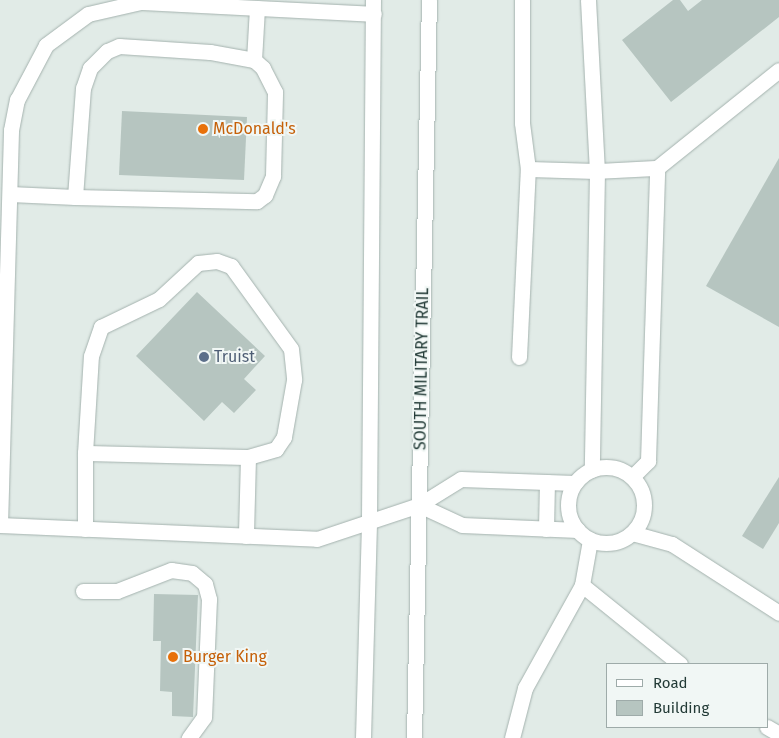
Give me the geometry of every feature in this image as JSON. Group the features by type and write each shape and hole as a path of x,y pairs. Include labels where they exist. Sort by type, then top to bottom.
{"street":[{"name":"SOUTH MILITARY TRAIL","path":"414,738 429,0"},
{"path":"519,357 528,169 522,123 522,0"},
{"path":"588,0 597,171 592,470"},
{"path":"363,738 370,519 374,7 257,8 140,2 88,14 66,28 46,45 17,100 10,194 0,525 318,539 370,519 419,505 461,479 575,483"},
{"path":"10,194 257,201 265,195 273,176 275,92 254,60 257,8"},
{"path":"75,197 83,88 90,68 107,51 119,46 210,52 254,60"},
{"path":"528,169 597,171 657,168 779,70"},
{"path":"632,477 648,461 657,168"},
{"path":"84,529 85,453 91,356 101,327 159,299 198,263 217,261 231,266 291,348 294,380 284,437 276,449 248,457 85,453"},
{"path":"246,536 248,457"},
{"path":"419,505 462,525 546,529 584,535 612,542 632,533 644,511 642,493 632,477 613,467 592,470 575,483 568,507 584,535 582,585 525,688 512,738"},
{"path":"546,529 547,482"},
{"path":"632,533 672,544 779,613"},
{"path":"83,591 117,591 171,570 192,573 205,584 209,599 204,717 190,738"},
{"path":"582,585 679,663"}],"building":[{"path":"673,0 680,0 688,11 702,0 779,0 779,17 671,102 622,40"},
{"path":"122,111 247,117 244,180 119,175"},
{"path":"779,158 779,327 706,286"},
{"path":"197,292 265,356 244,379 256,390 234,413 222,402 204,421 136,356"},
{"path":"779,477 779,523 763,549 742,536"},
{"path":"154,594 198,595 193,717 172,716 172,692 160,691 161,641 153,641"}],"place":[{"name":"McDonald's","path":"203,129"},
{"name":"Truist","path":"204,357"},
{"name":"Burger King","path":"173,657"}]}
